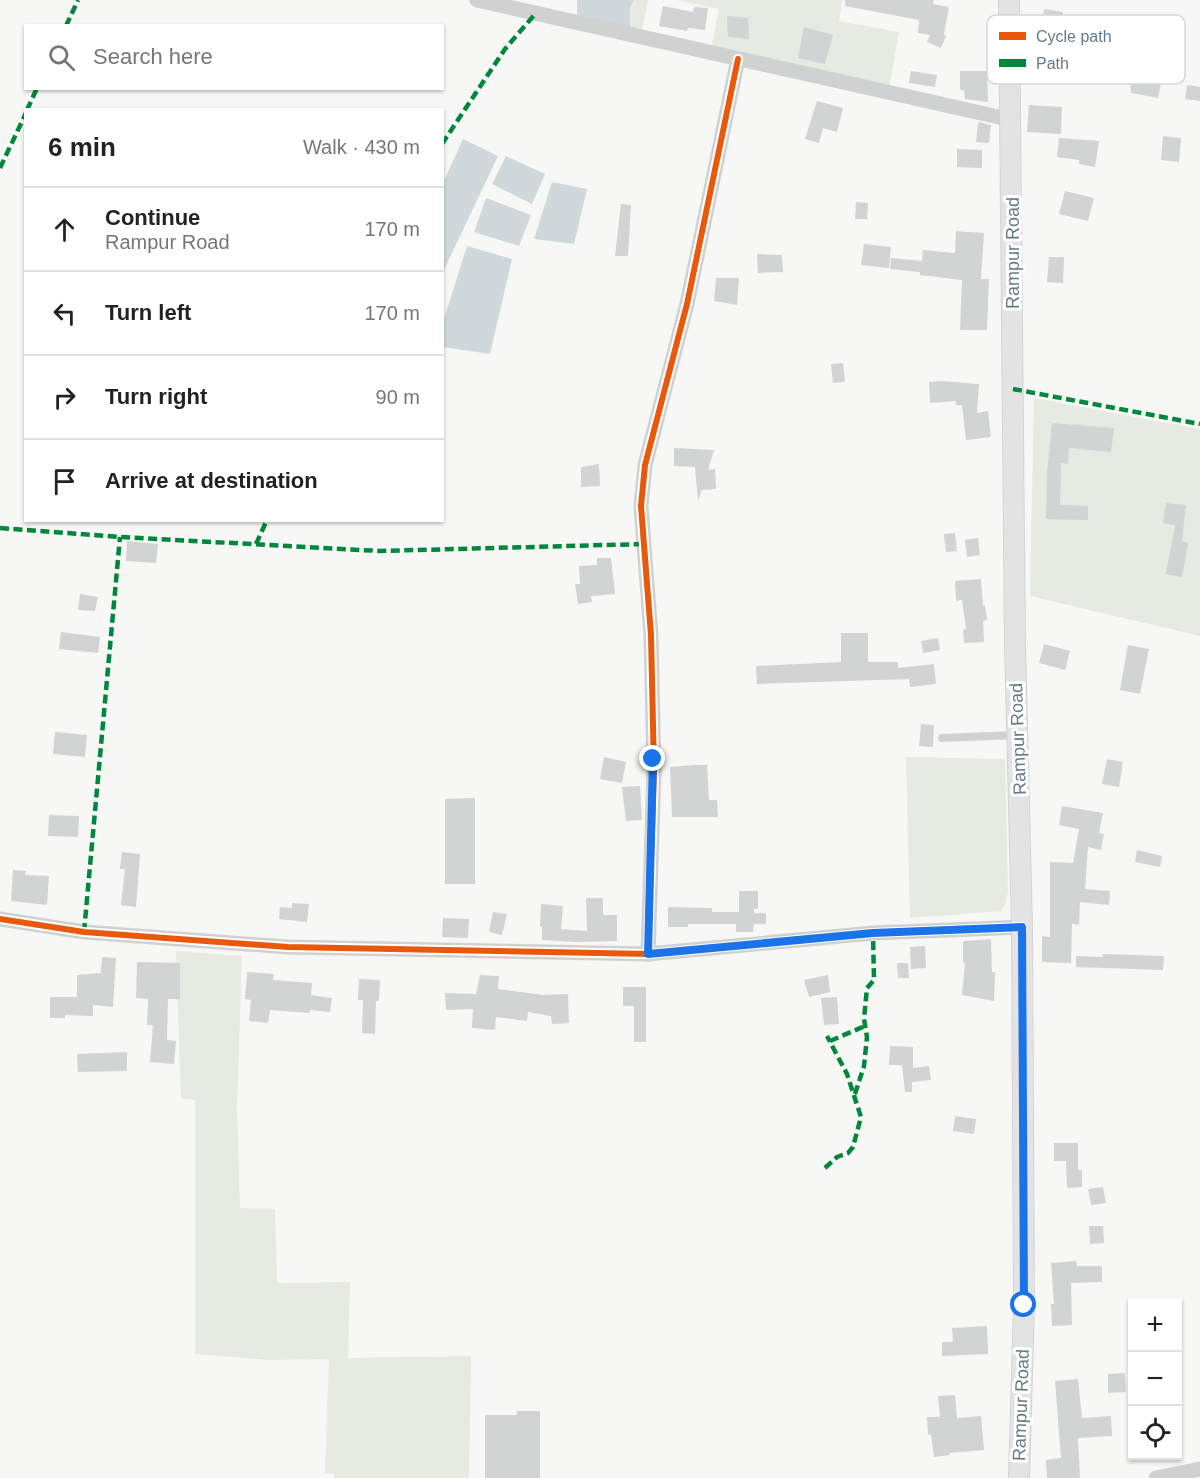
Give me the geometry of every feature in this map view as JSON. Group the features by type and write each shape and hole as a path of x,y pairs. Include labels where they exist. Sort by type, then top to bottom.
{"main road":[{"name":"Rampur Road","path":"1010,0 1010,15"},
{"name":"Rampur Road","path":"1011,84 1016,735 1022,927 1024,1305 1019,1478"}],"street":[{"path":"477,0 1012,120"},
{"path":"648,954 654,770 651,635 641,506 645,465 687,304 738,59"},
{"path":"0,920 84,932 288,947 648,954 873,933 1022,927"},
{"path":"1156,1478 1200,1469"}],"lane":[{"path":"942,738 1016,735"}],"shaded area":[{"path":"577,0 634,0 630,8 630,28 577,15"},
{"path":"634,0 648,0 642,31 630,28 630,8"},
{"path":"676,0 842,0 839,21 899,32 889,88 712,45 719,9"},
{"path":"463,139 498,156 444,270 444,181"},
{"path":"506,156 545,174 532,204 492,184"},
{"path":"552,182 587,189 574,244 534,239"},
{"path":"486,198 531,215 519,246 474,232"},
{"path":"467,246 512,259 490,354 444,347 444,319"},
{"path":"1034,398 1200,429 1200,636 1030,596"},
{"path":"906,757 1005,759 1008,892 1001,911 910,918"},
{"path":"176,951 242,956 237,1107 240,1208 275,1209 277,1283 350,1282 348,1358 471,1356 469,1478 334,1478 334,1474 325,1473 329,1359 268,1360 195,1354 195,1100 181,1099"}],"building":[{"path":"845,0 934,0 933,4 949,7 944,34 946,36 941,48 927,42 930,35 918,33 919,20 845,6"},
{"path":"663,6 693,12 694,7 708,8 705,30 688,28 687,31 659,26"},
{"path":"1044,9 1063,12 1063,15 1043,15"},
{"path":"727,16 748,18 749,39 728,37"},
{"path":"804,27 833,35 825,64 798,58"},
{"path":"911,71 937,75 935,87 909,83"},
{"path":"960,71 987,71 988,102 965,99 964,90 960,90"},
{"path":"1130,84 1161,84 1158,98 1131,93"},
{"path":"1187,85 1200,87 1200,101 1185,99"},
{"path":"817,101 843,108 837,132 823,128 819,143 805,139"},
{"path":"1029,105 1062,107 1061,134 1027,132"},
{"path":"978,122 991,125 989,143 976,142"},
{"path":"1163,136 1181,138 1179,162 1161,160"},
{"path":"1059,138 1099,141 1095,167 1079,164 1079,160 1057,157"},
{"path":"957,149 982,150 982,168 957,167"},
{"path":"1065,191 1094,198 1088,221 1059,214"},
{"path":"856,202 868,203 867,219 855,219"},
{"path":"621,204 631,205 628,256 615,256"},
{"path":"956,231 984,233 981,279 989,279 987,330 960,330 962,280 890,269 891,258 922,261 923,250 955,253"},
{"path":"864,244 891,247 889,268 861,265"},
{"path":"757,254 782,255 783,272 758,273"},
{"path":"1049,257 1064,257 1063,283 1047,282"},
{"path":"716,278 739,278 737,305 714,301"},
{"path":"843,363 845,382 833,383 831,364"},
{"path":"929,382 979,384 977,413 988,411 991,437 966,440 962,405 956,405 956,401 930,403"},
{"path":"1052,423 1114,428 1111,452 1069,448 1068,464 1061,463 1060,505 1088,506 1088,520 1046,519 1047,474"},
{"path":"674,448 714,450 708,470 715,469 716,489 702,490 698,501 695,467 674,466"},
{"path":"599,464 600,486 581,487 581,467"},
{"path":"1166,503 1186,505 1182,541 1188,543 1182,577 1166,574 1175,525 1163,523"},
{"path":"955,533 957,551 946,552 944,534"},
{"path":"978,538 980,555 967,557 965,540"},
{"path":"127,541 158,544 156,563 126,561"},
{"path":"597,558 611,558 615,594 591,596 592,602 578,604 575,584 580,584 579,566 597,565"},
{"path":"981,579 983,606 985,605 987,620 983,621 984,642 964,643 963,630 966,629 962,600 956,601 955,581"},
{"path":"80,594 98,597 95,611 78,610"},
{"path":"61,632 100,637 98,653 59,649"},
{"path":"841,633 868,633 868,662 898,662 898,668 934,664 936,684 910,687 909,679 757,684 756,666 841,662"},
{"path":"938,638 940,650 923,653 921,641"},
{"path":"1044,644 1070,651 1065,670 1039,663"},
{"path":"1128,645 1149,649 1140,694 1120,690"},
{"path":"921,724 934,725 933,747 919,746"},
{"path":"55,732 87,735 85,757 53,754"},
{"path":"604,757 626,762 622,783 600,779"},
{"path":"1107,759 1123,762 1119,787 1102,784"},
{"path":"707,765 709,800 717,800 718,817 672,817 670,767"},
{"path":"640,786 642,820 626,821 622,787"},
{"path":"475,798 475,884 445,884 445,799"},
{"path":"1062,806 1103,813 1099,833 1104,834 1101,850 1088,847 1085,889 1110,891 1109,905 1080,902 1079,925 1072,924 1071,963 1042,962 1042,936 1050,937 1050,862 1073,863 1079,829 1059,825"},
{"path":"49,815 79,816 78,837 48,836"},
{"path":"1137,850 1162,856 1160,867 1135,862"},
{"path":"122,852 140,854 136,907 121,905 125,869 120,869"},
{"path":"13,870 26,871 25,875 49,876 47,905 11,901"},
{"path":"739,891 758,891 758,909 754,909 754,913 766,913 766,924 754,924 753,932 736,932 736,924 688,924 688,927 668,927 668,907 712,908 712,912 739,912"},
{"path":"586,898 603,898 603,915 617,915 617,941 542,940 541,904 563,906 561,929 587,931"},
{"path":"292,903 309,904 307,922 279,919 280,907 292,908"},
{"path":"493,912 507,914 502,935 489,932"},
{"path":"443,918 469,919 468,938 442,937"},
{"path":"991,939 992,972 995,972 994,1001 962,995 965,963 963,963 963,941"},
{"path":"925,946 926,968 911,969 910,947"},
{"path":"1103,954 1164,956 1163,970 1076,967 1076,956 1103,957"},
{"path":"102,957 116,958 113,1007 93,1005 93,1016 65,1015 65,1018 50,1018 50,997 77,997 77,975 101,973"},
{"path":"137,962 180,963 180,999 168,999 167,1040 176,1041 174,1064 150,1062 153,1025 147,1025 148,999 136,998"},
{"path":"897,963 908,963 909,978 898,978"},
{"path":"247,972 274,974 273,980 312,983 311,995 332,998 330,1012 270,1010 268,1023 249,1021 251,1000 245,999"},
{"path":"480,975 499,976 498,989 543,995 568,994 569,1023 552,1024 551,1016 528,1012 527,1021 496,1017 495,1030 472,1028 473,1009 446,1010 445,993 476,994"},
{"path":"828,975 830,992 809,997 804,980"},
{"path":"359,979 380,980 379,1001 376,1001 375,1034 362,1033 363,1000 358,1000"},
{"path":"623,987 646,987 646,1042 634,1042 634,1006 623,1006"},
{"path":"837,997 839,1024 824,1025 821,998"},
{"path":"890,1046 913,1047 913,1068 929,1066 931,1080 912,1082 912,1092 905,1092 902,1065 889,1065"},
{"path":"127,1052 127,1071 78,1072 77,1054"},
{"path":"955,1116 976,1119 974,1134 953,1131"},
{"path":"1054,1143 1078,1143 1078,1170 1082,1170 1082,1187 1067,1188 1066,1161 1054,1161"},
{"path":"1103,1187 1106,1203 1091,1205 1088,1189"},
{"path":"1089,1226 1103,1226 1104,1243 1090,1244"},
{"path":"1076,1261 1077,1266 1102,1266 1102,1282 1071,1283 1072,1325 1052,1326 1051,1304 1054,1304 1051,1263"},
{"path":"987,1326 988,1354 942,1356 942,1342 953,1342 952,1328"},
{"path":"1125,1373 1126,1392 1108,1393 1108,1374"},
{"path":"1078,1379 1082,1418 1111,1416 1112,1436 1078,1438 1080,1478 1047,1478 1046,1460 1061,1458 1055,1381"},
{"path":"955,1395 957,1418 981,1416 984,1450 949,1453 950,1455 934,1457 931,1434 928,1435 927,1417 940,1417 938,1396"},
{"path":"517,1411 540,1411 540,1478 485,1478 485,1415 517,1415"}],"marked path":[{"path":"67,24 78,0"},
{"path":"444,141 505,49 536,13"},
{"path":"28,108 36,90"},
{"path":"0,168 24,117"},
{"path":"1013,389 1200,424"},
{"path":"256,544 266,522"},
{"path":"0,528 380,551 644,544"},
{"path":"84,932 120,537"},
{"path":"855,1094 864,1066 867,1037 864,1019 867,988 874,980 873,933"},
{"path":"830,1041 865,1026"},
{"path":"825,1168 837,1157 848,1153 853,1147 861,1117 847,1074 827,1036"}],"cycle path":[{"path":"648,954 654,770 651,635 641,506 645,465 687,304 738,59"},
{"path":"0,919 84,932 288,947 648,954 873,933 1022,927"}],"route":[{"path":"653,759 648,954 873,933 1022,927 1024,1305"}]}
